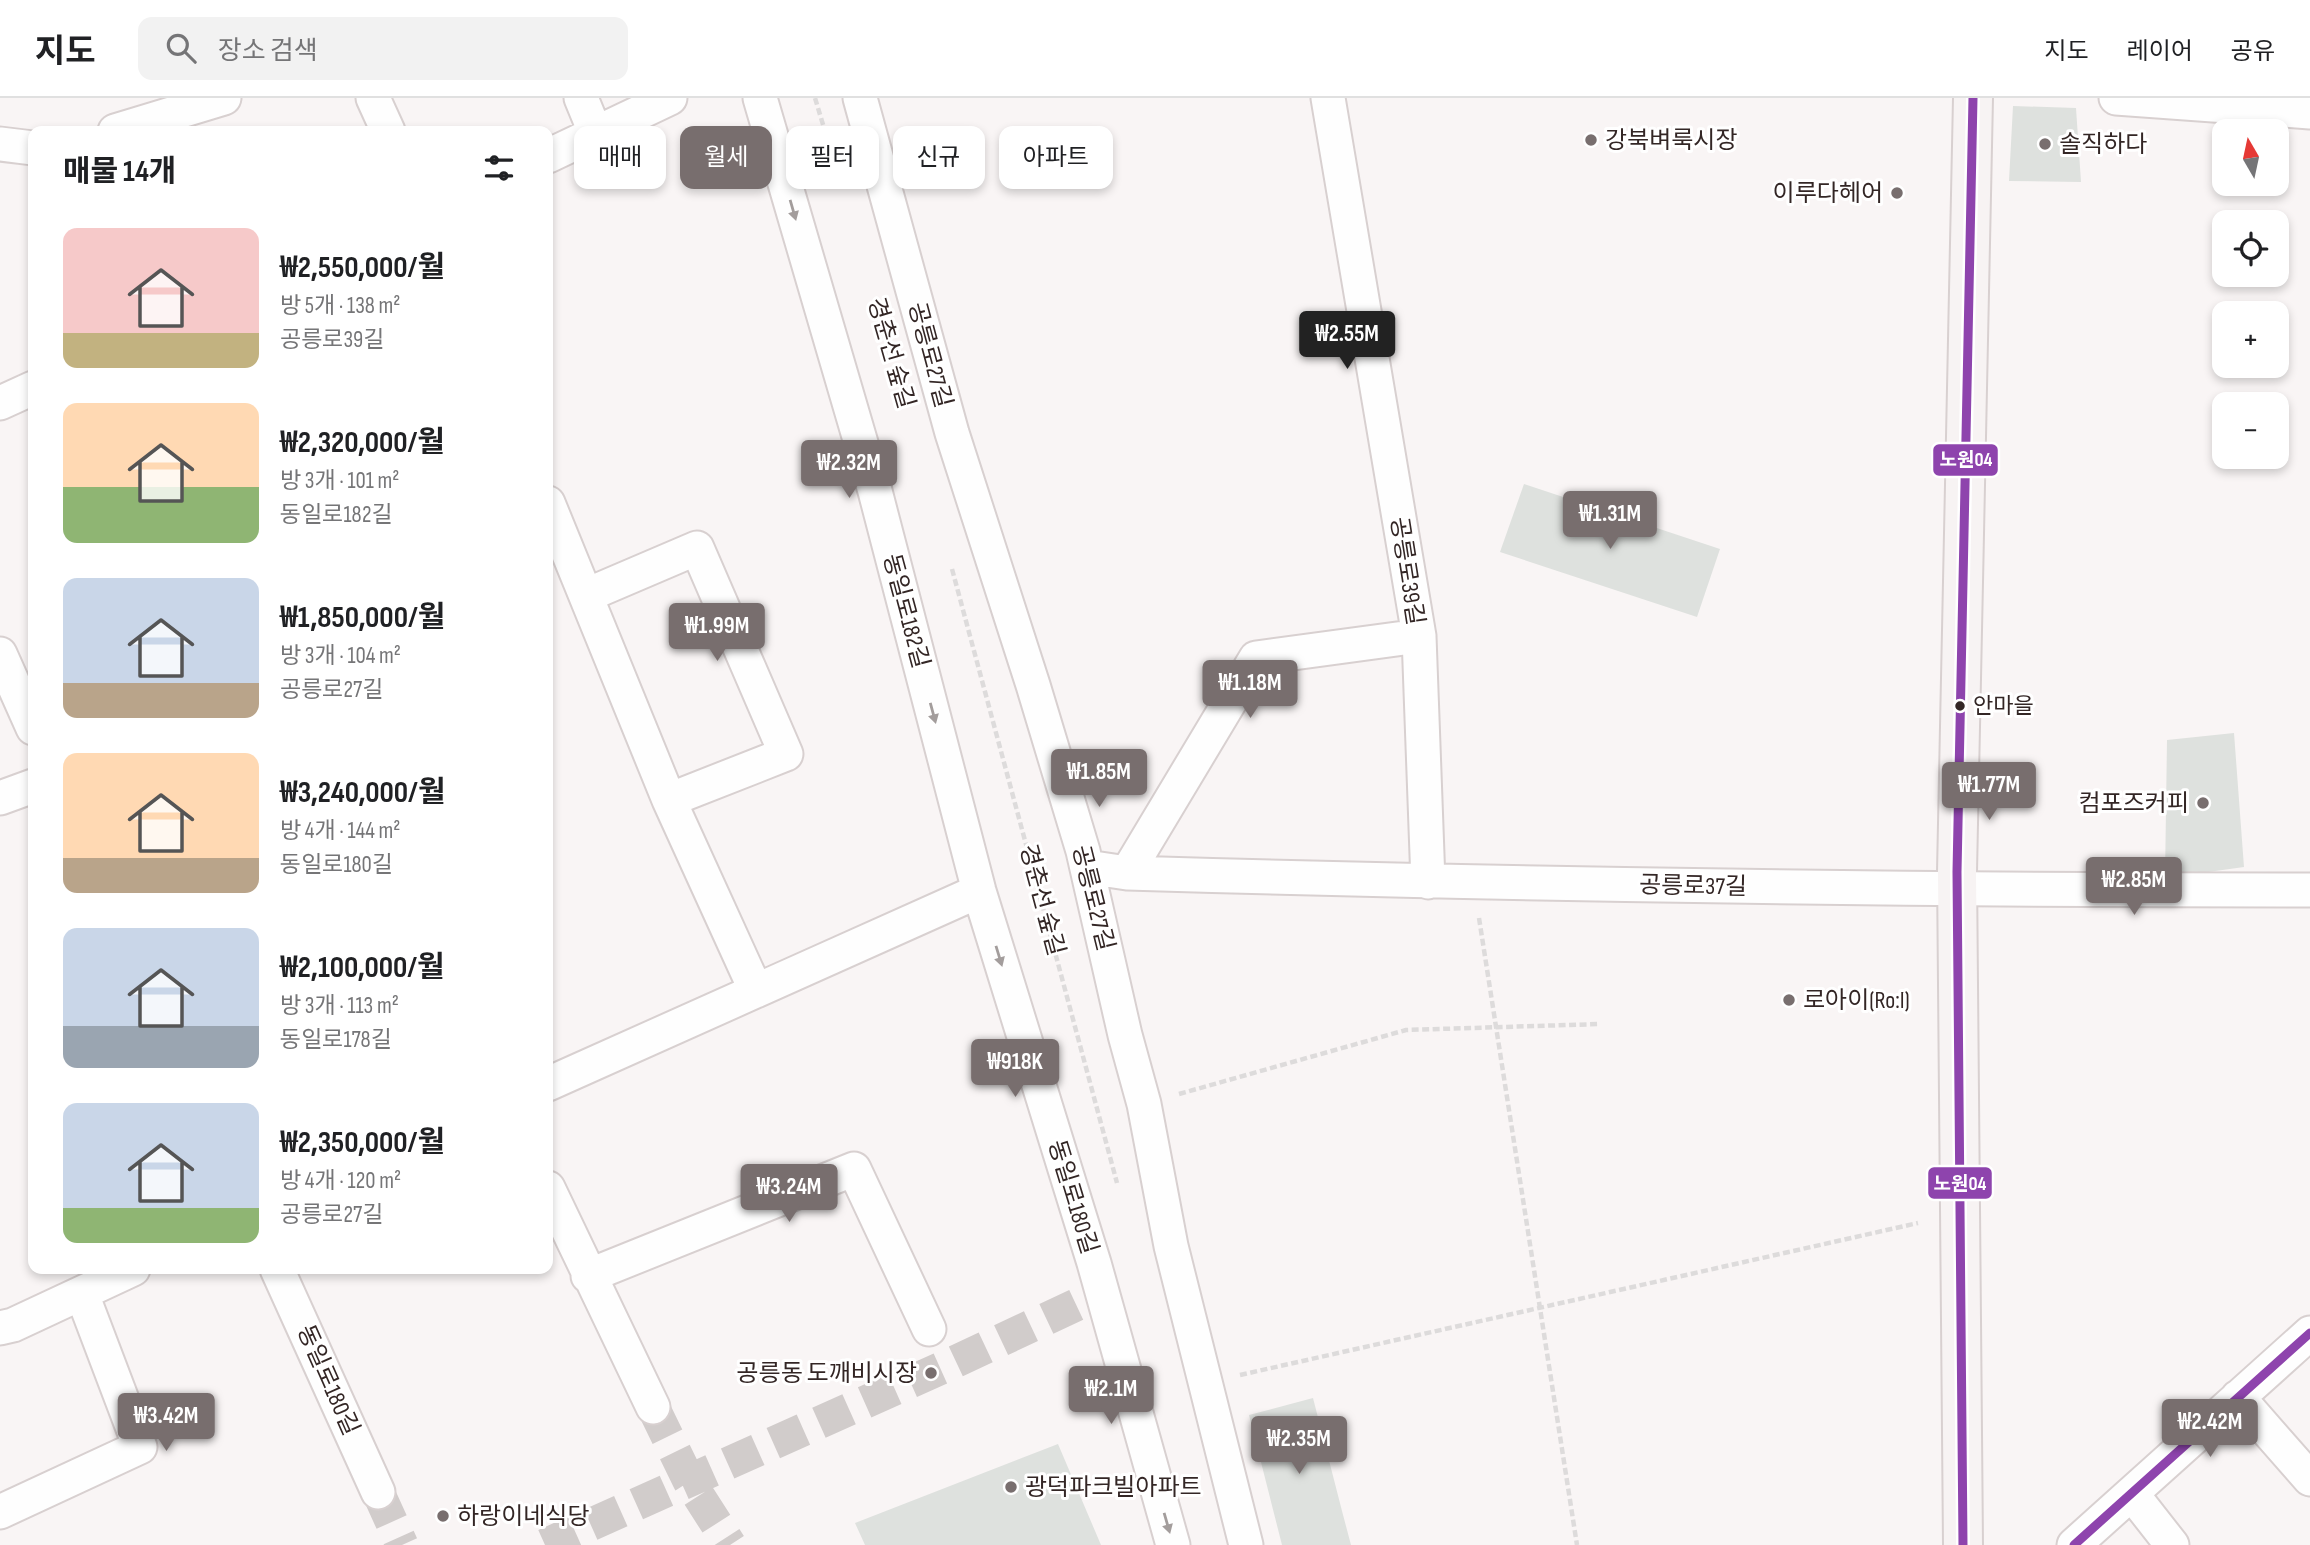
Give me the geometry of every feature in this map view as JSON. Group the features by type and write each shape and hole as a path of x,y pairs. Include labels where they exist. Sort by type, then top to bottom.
{"street":[{"path":"131,126 223,98"},
{"path":"373,98 386,126"},
{"path":"581,98 593,126"},
{"path":"608,126 670,98"},
{"name":"동일로182길","path":"760,98 875,491 979,891"},
{"name":"공릉로27길","path":"860,98 952,433 1033,685 1087,867 1125,1035 1144,1104 1171,1246 1246,1545"},
{"name":"공릉로39길","path":"1127,873 1256,658 1419,636 1328,98"},
{"path":"1963,1545 1958,890 1973,98"},
{"path":"2116,98 2310,112"},
{"path":"553,153 574,143"},
{"path":"0,144 28,147"},
{"path":"0,403 28,390"},
{"path":"553,515 670,800 756,991"},
{"path":"587,595 697,548 786,754 670,800"},
{"path":"1419,636 1428,882"},
{"path":"0,654 28,717"},
{"path":"0,798 28,788"},
{"name":"공릉로37길","path":"1087,867 1127,873 1474,883 1958,890 2310,890"},
{"path":"553,1082 979,891"},
{"name":"동일로180길","path":"979,891 1173,1545"},
{"path":"588,1276 853,1169 929,1329"},
{"path":"553,1199 653,1407"},
{"path":"0,1328 13,1325 123,1274"},
{"name":"동일로180길","path":"279,1274 378,1492"},
{"path":"0,1512 140,1447 82,1294"},
{"path":"2074,1545 2310,1333"},
{"path":"2238,1397 2310,1479"},
{"path":"2132,1494 2172,1545"}],"path":[{"path":"815,98 824,126"},
{"name":"경춘선 숲길","path":"948,556 1117,1185"},
{"path":"1474,883 1577,1545"},
{"path":"1144,1104 1406,1030 1600,1024"},
{"path":"1205,1383 1961,1214"}],"building":[{"name":"솔직하다","path":"2013,106 2076,108 2081,182 2009,181"},
{"path":"1524,484 1720,549 1697,617 1500,552"},
{"name":"컴포즈커피","path":"2234,733 2244,867 2165,878 2167,740"},
{"path":"1313,1398 1351,1545 1282,1545 1249,1415"},
{"name":"광덕파크빌아파트","path":"1058,1444 1101,1545 865,1545 855,1523"}],"tunnel":[{"path":"545,1545 946,1366 1093,1297"},
{"path":"653,1407 689,1481 730,1545"},
{"path":"378,1492 402,1545"}],"transit line":[{"name":"노원04","path":"1963,1545 1957,872 1973,98"},
{"name":"노원04","path":"2074,1545 2310,1333"}],"place":[{"name":"강북벼룩시장","path":"1591,140"},
{"name":"솔직하다","path":"2045,144"},
{"name":"이루다헤어","path":"1897,193"},
{"name":"안마을","path":"1960,706"},
{"name":"컴포즈커피","path":"2203,803"},
{"name":"로아이(Ro:I)","path":"1789,1000"},
{"name":"공릉동 도깨비시장","path":"931,1373"},
{"name":"광덕파크빌아파트","path":"1011,1487"},
{"name":"하랑이네식당","path":"443,1516"}]}
